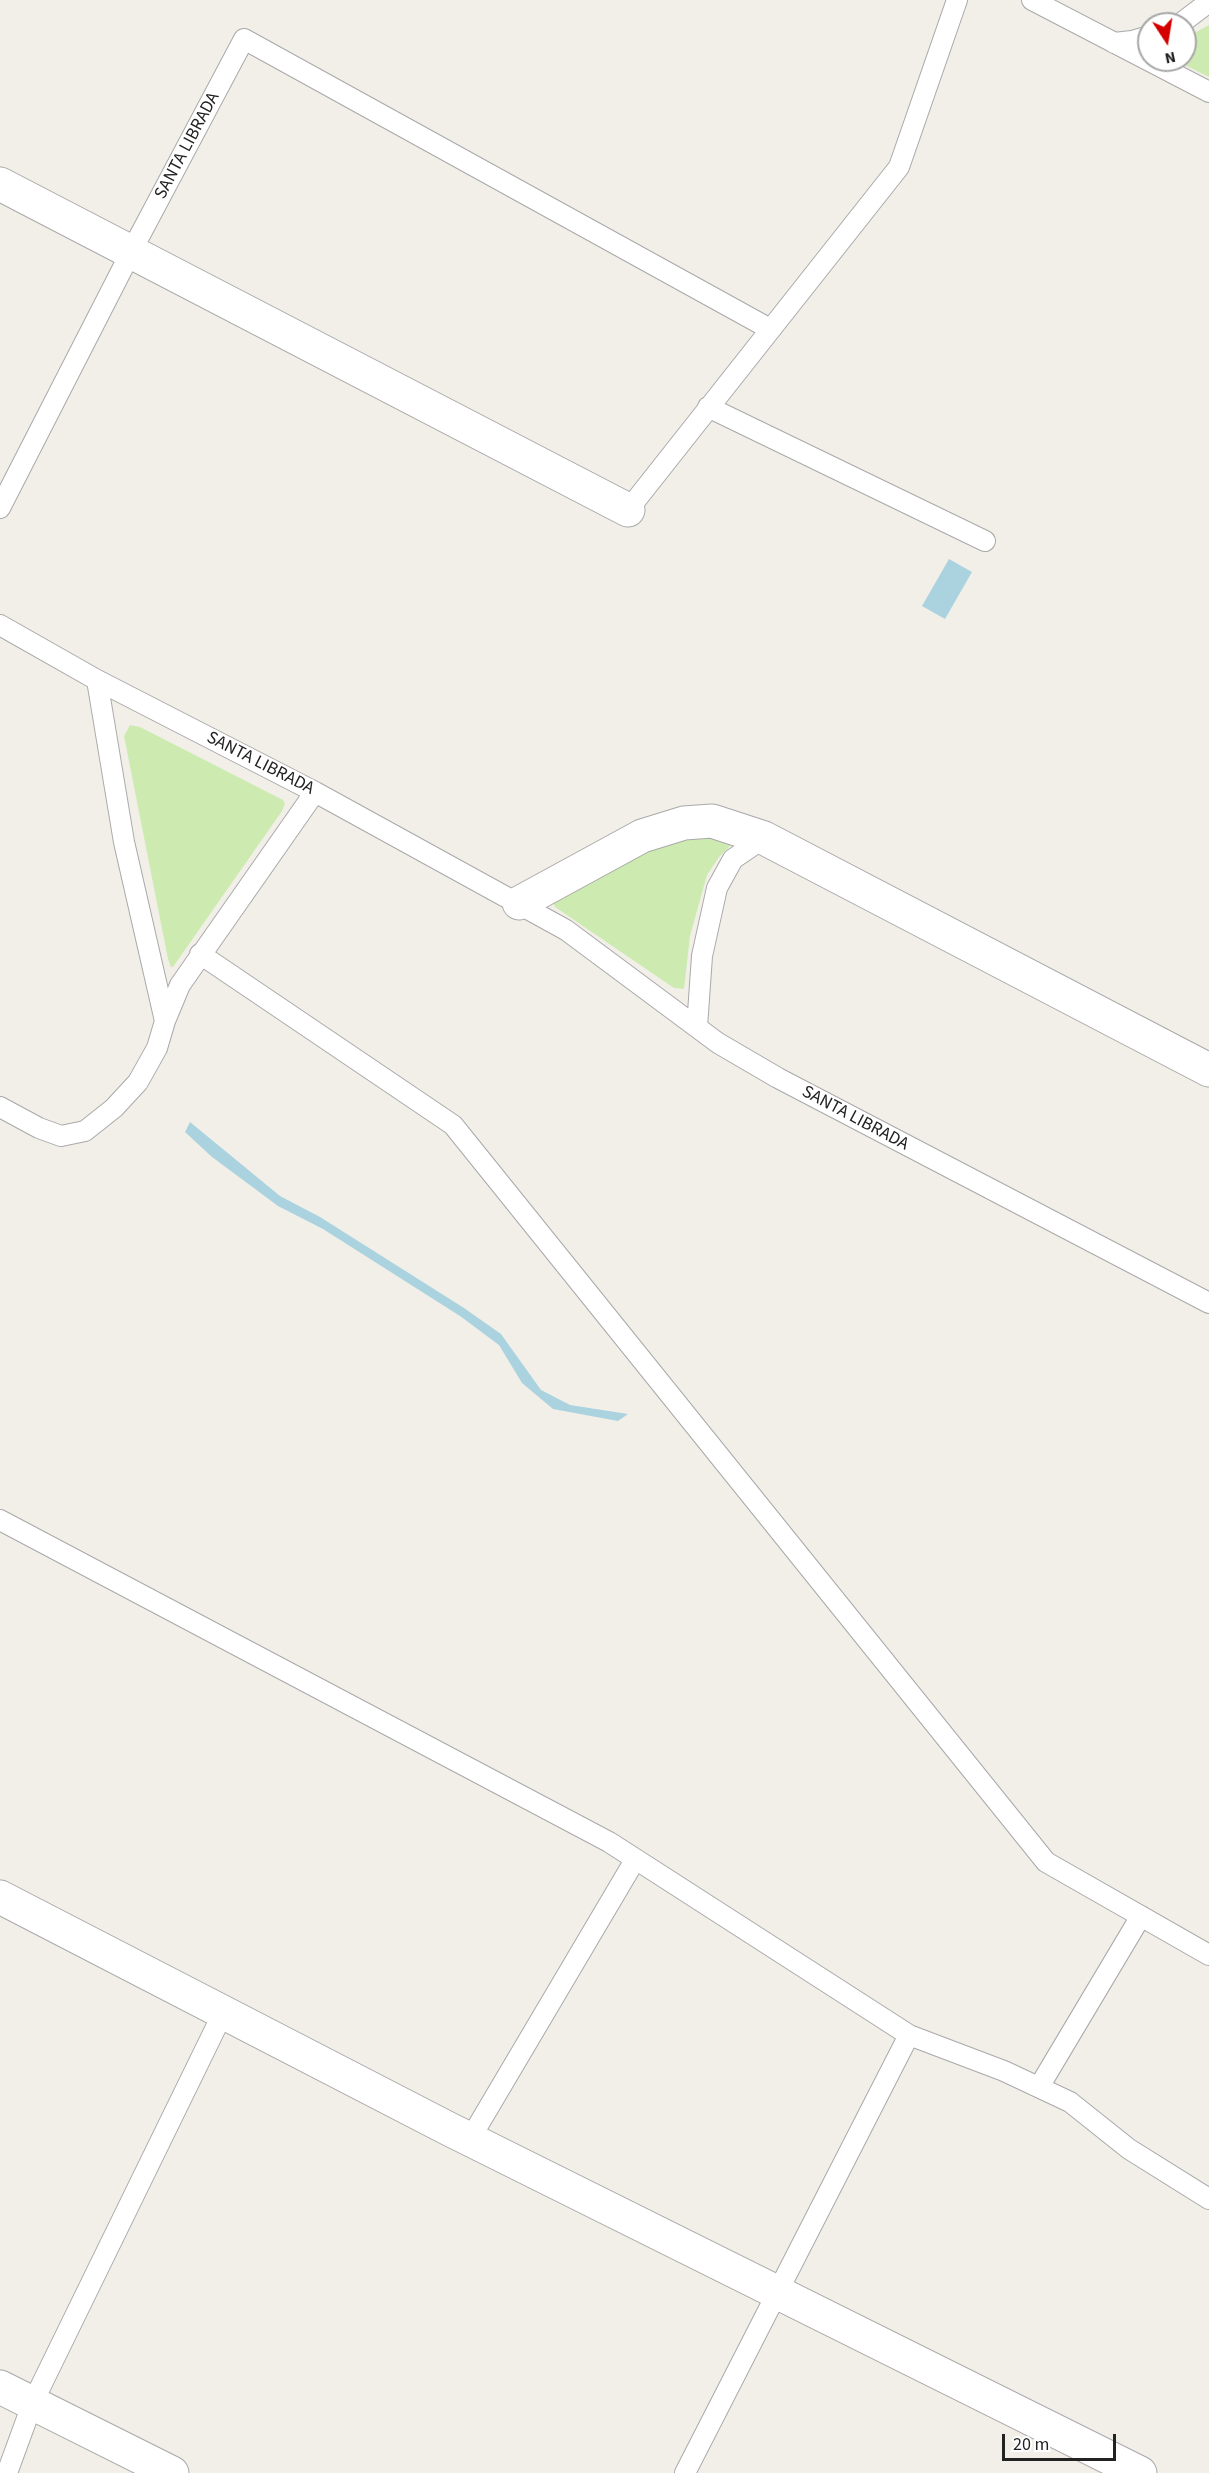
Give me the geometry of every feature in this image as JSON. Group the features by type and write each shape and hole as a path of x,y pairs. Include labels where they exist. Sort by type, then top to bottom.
{"street":[{"path":"0,184 628,510"},
{"path":"519,903 642,836 684,823 712,820 764,838 1209,1070"},
{"path":"0,1897 470,2139 1140,2473"},
{"path":"0,2387 172,2473"}],"lane":[{"path":"628,510 899,167 957,0"},
{"path":"1032,0 1209,92"},
{"path":"1196,12 1209,2"},
{"name":"SANTA LIBRADA","path":"0,508 131,252 244,39 770,329"},
{"path":"1114,43 1137,40"},
{"path":"708,407 985,541"},
{"name":"SANTA LIBRADA","path":"0,625 97,680 315,792 566,930 718,1043 778,1078 1209,1303"},
{"path":"97,680 124,842 165,1021"},
{"path":"0,1107 39,1128 61,1136 85,1131 114,1108 138,1082 157,1048 180,985 315,792"},
{"path":"697,1026 702,956 717,888 733,859 764,838"},
{"path":"200,954 453,1125 1046,1862 1209,1955"},
{"path":"0,1520 609,1842 909,2035 1004,2071 1070,2102 1128,2149 1209,2199"},
{"path":"470,2139 635,1860"},
{"path":"1039,2087 1141,1916"},
{"path":"7,2473 33,2402 223,2013"},
{"path":"685,2473 909,2035"}],"green space":[{"path":"1209,25 1209,77 1197,71 1197,32"},
{"path":"130,725 140,727 283,800 285,804 173,967 168,959 124,736"},
{"path":"698,834 734,842 719,857 707,875 690,936 684,989 674,988 555,907 553,903 636,851"}],"water":[{"path":"949,559 972,572 945,619 922,606"},
{"path":"190,1122 280,1196 320,1217 501,1334 541,1390 570,1405 628,1414 618,1421 553,1409 522,1383 499,1345 460,1316 323,1229 278,1206 212,1157 185,1132"}]}
